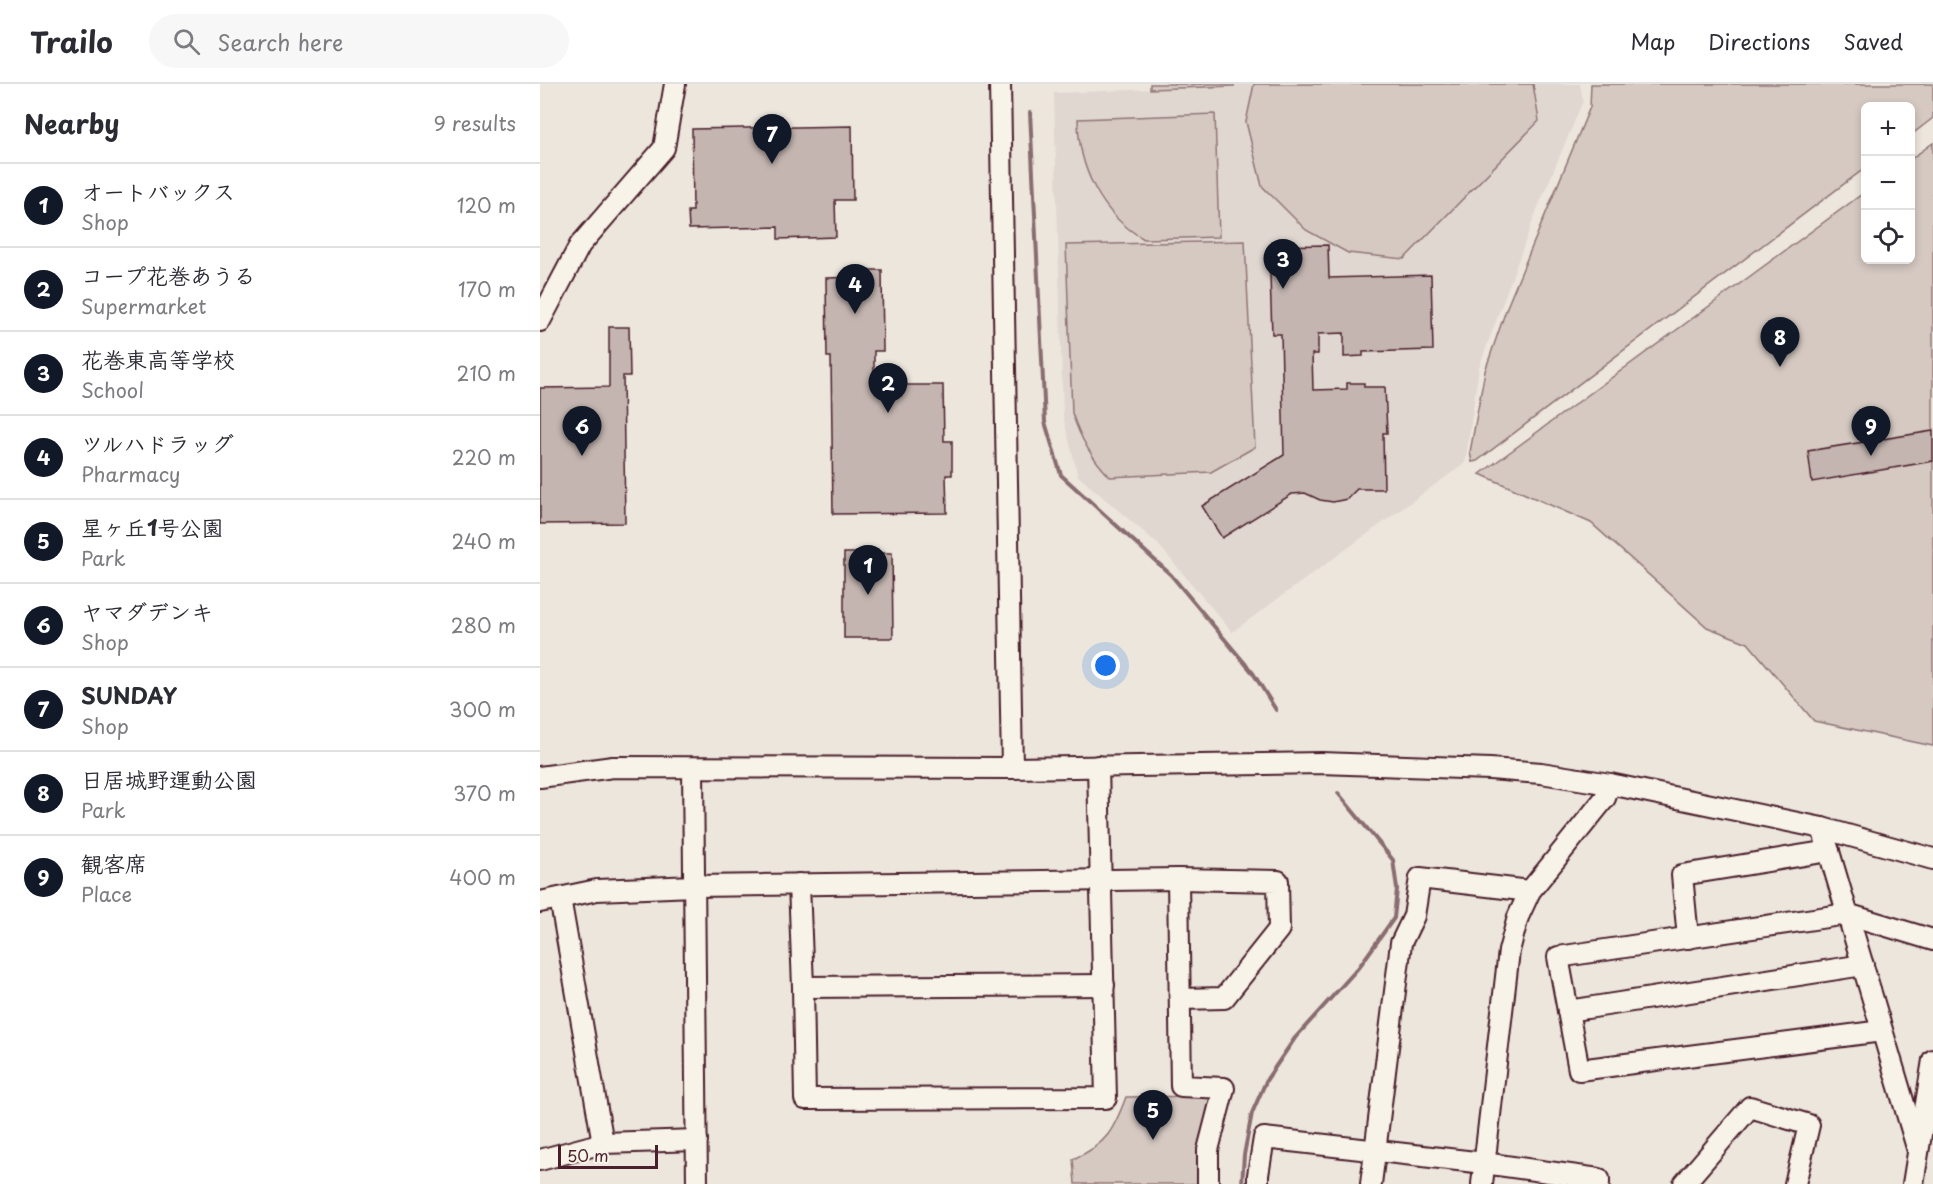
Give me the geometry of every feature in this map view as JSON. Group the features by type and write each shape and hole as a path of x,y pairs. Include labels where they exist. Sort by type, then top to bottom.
{"street":[{"path":"540,321 580,245 664,148 675,84"},
{"path":"1000,84 1012,768"},
{"path":"540,777 613,768 1012,768 1321,762 1540,773 1610,784 1822,828 1933,860"},
{"path":"799,884 804,987 805,1099 1106,1098 1098,766"},
{"path":"693,768 697,1184"},
{"path":"1482,1184 1509,951 1518,917 1530,891 1605,798 1610,784"},
{"path":"1822,828 1918,1151"},
{"path":"1688,938 1682,875 1828,851"},
{"path":"1371,1184 1401,943 1414,916 1420,878 1530,891"},
{"path":"1178,879 1181,1086 1224,1088 1208,1150 1208,1184"},
{"path":"540,902 597,890 694,886 1178,879 1278,881 1279,929 1224,998 1180,999"},
{"path":"560,898 603,1143"},
{"path":"1882,1031 1579,1070 1558,957 1847,915 1933,940"},
{"path":"1568,1011 1863,965"},
{"path":"804,987 1104,985"},
{"path":"1913,1184 1933,1060"},
{"path":"1684,1184 1750,1107 1809,1125 1795,1184"},
{"path":"1258,1184 1264,1138 1484,1163 1599,1179 1599,1184"},
{"path":"540,1160 603,1143 697,1140"}],"shaded area":[{"path":"1150,84 1234,84 1234,86 1150,89"},
{"path":"1234,84 1580,84 1583,101 1536,212 1479,367 1465,463 1232,632 1158,544 1078,476 1063,416 1054,93 1234,86"},
{"path":"1254,84 1533,84 1539,121 1404,259 1348,253 1306,230 1262,186 1246,122"},
{"path":"1591,84 1933,84 1933,118 1915,132 1915,102 1861,102 1861,171 1477,461 1472,462 1470,452 1485,371 1507,307 1590,107"},
{"path":"1215,114 1219,237 1144,239 1116,217 1095,188 1082,155 1078,119"},
{"path":"1933,143 1933,746 1814,721 1748,643 1707,627 1591,523 1480,474 1861,195 1861,264 1915,264 1915,156"},
{"path":"1245,241 1255,447 1211,472 1110,477 1087,448 1072,413 1066,245"},
{"path":"1216,1096 1199,1184 1075,1184 1073,1159 1094,1148 1108,1135 1126,1097"}],"building":[{"path":"852,126 853,200 835,200 836,237 778,239 778,227 689,229 688,211 693,211 692,129"},
{"path":"1328,245 1329,278 1431,275 1433,350 1363,352 1363,356 1344,357 1344,333 1318,334 1318,354 1312,354 1313,390 1347,389 1347,383 1364,383 1364,387 1385,387 1387,433 1383,433 1384,489 1357,489 1347,499 1333,502 1320,500 1305,493 1292,494 1222,538 1202,506 1284,455 1281,334 1272,334 1269,246"},
{"path":"863,270 882,270 883,351 874,351 874,385 943,385 944,441 952,441 952,475 946,475 947,513 833,514 831,357 827,357 826,278 863,277"},
{"path":"609,327 629,327 630,376 623,376 625,523 540,524 540,388 609,387"},
{"path":"1933,431 1933,461 1812,482 1808,451"},
{"path":"844,553 892,553 893,638 844,638"}],"waterway":[{"path":"1030,112 1045,422 1061,475 1171,575 1253,673 1276,710"},
{"path":"1242,1184 1244,1155 1252,1113 1267,1079 1295,1038 1359,967 1394,918 1397,889 1393,860 1338,793"}],"place":[{"name":"SUNDAY","path":"772,164"},
{"name":"花巻東高等学校","path":"1283,289"},
{"name":"ツルハドラッグ","path":"855,314"},
{"name":"日居城野運動公園","path":"1780,367"},
{"name":"コープ花巻あうる","path":"888,413"},
{"name":"ヤマダデンキ","path":"582,456"},
{"name":"観客席","path":"1871,456"},
{"name":"オートバックス","path":"868,595"},
{"name":"星ヶ丘1号公園","path":"1153,1140"}]}
